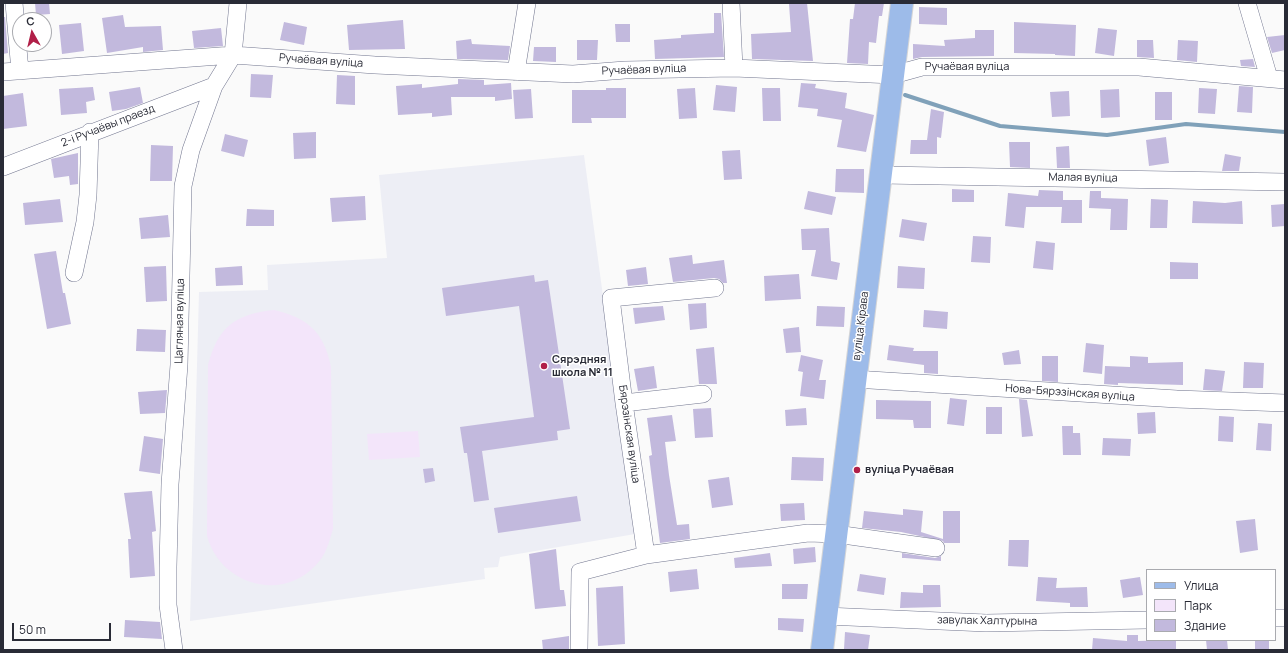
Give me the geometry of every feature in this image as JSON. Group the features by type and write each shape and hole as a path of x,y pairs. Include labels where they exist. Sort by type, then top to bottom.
{"main road":[{"name":"вуліца Кірава","path":"822,650 854,379 882,175 902,3"}],"street":[{"path":"11,72 14,3"},
{"name":"Цагляная вуліца","path":"174,650 168,605 168,560 170,484 179,365 183,186 191,150 214,86 233,55 238,3"},
{"path":"516,72 527,3"},
{"path":"731,3 734,68"},
{"path":"1246,3 1277,79"},
{"name":"Ручаёвая вуліца","path":"11,72 233,55 573,74 624,70 734,68 893,74 922,67 1139,67 1277,79"},
{"name":"2-і Ручаёвы праезд","path":"3,167 90,132 214,86"},
{"path":"74,273 85,222 88,195 90,132"},
{"name":"Малая вуліца","path":"882,175 1285,182"},
{"name":"Бярэзінская вуліца","path":"646,555 624,403 611,298 715,288"},
{"name":"Нова-Бярэзінская вуліца","path":"854,379 1177,399 1285,403"},
{"path":"624,403 703,394"},
{"path":"580,650 580,572 646,555 808,533 836,534 936,548"},
{"name":"завулак Халтурына","path":"826,616 986,623 1146,620"}],"shaded area":[{"path":"584,155 635,534 500,557 498,567 484,568 485,579 190,621 199,292 268,290 267,265 387,258 379,175"}],"green space":[{"path":"274,310 296,317 313,328 324,344 328,355 331,367 333,529 325,553 316,565 302,577 286,583 270,585 253,583 238,576 225,566 214,553 207,536 208,365 217,341 230,325 249,315"},
{"path":"418,431 420,457 369,460 367,434"}],"building":[{"path":"35,3 49,3 50,12 36,12"},
{"path":"807,3 813,61 752,59 751,34 791,32 789,4"},
{"path":"855,3 884,3 882,16 879,16 876,43 869,42 868,64 847,63 850,19 853,19"},
{"path":"919,7 947,8 947,25 919,24"},
{"path":"714,13 721,13 724,57 655,59 654,40 681,38 681,35 714,33"},
{"path":"123,15 125,27 161,26 163,50 143,52 143,47 107,53 102,18"},
{"path":"3,17 5,17 8,53 3,54"},
{"path":"403,20 405,49 349,50 347,25"},
{"path":"284,22 307,27 304,45 280,40"},
{"path":"1014,22 1076,25 1075,56 1014,53"},
{"path":"81,23 84,51 62,54 59,25"},
{"path":"615,24 630,24 630,42 616,42"},
{"path":"221,28 223,46 194,48 192,31"},
{"path":"1098,28 1117,30 1114,56 1095,53"},
{"path":"975,30 994,30 994,56 922,57 913,59 913,44 945,46 944,40 975,38"},
{"path":"1285,35 1285,50 1272,53 1267,37"},
{"path":"471,39 472,44 510,46 508,60 457,59 456,41"},
{"path":"577,40 598,40 597,60 577,60"},
{"path":"1137,40 1153,40 1154,58 1137,57"},
{"path":"1178,40 1198,41 1197,62 1177,60"},
{"path":"534,47 556,47 556,62 533,61"},
{"path":"1253,59 1255,67 1241,66 1240,60"},
{"path":"251,74 273,75 271,98 250,97"},
{"path":"337,75 355,76 355,105 336,104"},
{"path":"458,79 484,80 484,85 511,83 512,99 495,101 495,97 451,97 452,115 432,117 432,113 398,115 396,86 422,84 422,88 458,84"},
{"path":"801,83 816,84 815,88 847,93 845,108 874,115 866,152 837,147 842,120 817,116 818,109 798,107"},
{"path":"716,85 737,87 735,112 713,110"},
{"path":"1239,86 1253,87 1252,113 1237,112"},
{"path":"93,87 95,100 86,102 87,113 61,115 59,89"},
{"path":"140,87 143,103 126,109 112,111 109,92"},
{"path":"606,88 626,88 626,118 591,118 592,123 572,123 572,90 606,90"},
{"path":"695,88 697,118 679,119 677,89"},
{"path":"762,88 780,88 781,121 763,121"},
{"path":"1199,88 1217,89 1215,114 1198,113"},
{"path":"531,89 533,118 515,119 513,90"},
{"path":"1119,89 1120,117 1101,118 1100,90"},
{"path":"1069,91 1070,116 1052,117 1050,92"},
{"path":"1155,92 1172,92 1172,120 1155,120"},
{"path":"23,93 27,126 3,129 3,96"},
{"path":"931,109 944,112 941,138 937,137 937,154 910,154 911,140 927,140"},
{"path":"316,132 316,158 294,159 293,133"},
{"path":"225,134 248,140 244,157 221,151"},
{"path":"1166,137 1169,163 1149,166 1146,140"},
{"path":"1009,142 1030,142 1030,168 1010,167"},
{"path":"151,145 173,146 172,181 150,181"},
{"path":"1069,146 1070,168 1057,168 1056,147"},
{"path":"740,150 742,179 724,180 722,151"},
{"path":"78,153 78,184 70,185 69,176 54,178 51,159"},
{"path":"1225,154 1241,157 1239,171 1222,171"},
{"path":"836,169 864,169 864,193 835,192"},
{"path":"952,189 974,190 974,202 952,202"},
{"path":"1039,190 1063,191 1063,200 1082,200 1082,223 1061,223 1062,207 1026,207 1024,228 1005,226 1008,193 1038,196"},
{"path":"808,191 836,197 832,215 804,209"},
{"path":"1090,191 1101,191 1101,198 1128,199 1127,230 1110,230 1111,209 1089,208"},
{"path":"365,196 366,220 332,222 330,198"},
{"path":"60,199 63,222 25,225 23,203"},
{"path":"1151,199 1168,200 1167,228 1150,228"},
{"path":"1193,201 1225,203 1242,201 1243,224 1192,223"},
{"path":"1285,204 1285,226 1272,227 1271,205"},
{"path":"247,209 274,210 274,226 246,226"},
{"path":"168,215 170,237 141,239 139,218"},
{"path":"902,219 927,223 924,241 899,237"},
{"path":"829,228 831,261 840,263 837,280 811,276 816,250 802,250 801,229"},
{"path":"973,236 991,237 990,263 971,262"},
{"path":"1036,241 1055,243 1053,270 1033,268"},
{"path":"56,251 63,293 65,293 71,324 47,329 34,254"},
{"path":"692,255 693,264 724,260 727,283 723,283 719,279 714,278 673,282 669,258"},
{"path":"1170,262 1198,263 1198,279 1170,279"},
{"path":"166,266 167,301 146,302 144,267"},
{"path":"242,266 243,285 216,286 215,268"},
{"path":"898,266 925,268 924,289 897,288"},
{"path":"646,267 648,284 628,286 626,270"},
{"path":"799,274 801,299 765,301 764,276"},
{"name":"Сярэдняя школа № 11","path":"534,275 535,282 548,280 570,429 557,431 558,440 482,451 489,500 474,502 467,453 464,453 460,427 534,417 519,306 446,316 442,288"},
{"path":"706,303 707,328 690,330 688,304"},
{"path":"663,306 665,320 635,324 633,308"},
{"path":"817,306 845,307 844,327 816,326"},
{"path":"924,310 948,312 947,329 923,327"},
{"path":"799,327 801,352 786,353 783,329"},
{"path":"137,329 166,330 165,352 136,351"},
{"path":"1086,343 1104,345 1102,374 1083,372"},
{"path":"889,345 914,348 913,351 938,351 938,374 924,373 924,365 887,360"},
{"path":"714,347 717,384 699,384 696,349"},
{"path":"1019,350 1021,364 1004,365 1002,353"},
{"path":"801,355 823,360 819,380 826,380 824,399 800,396 803,372 798,371"},
{"path":"1042,356 1058,356 1058,382 1042,381"},
{"path":"1130,356 1148,357 1148,363 1183,362 1183,385 1104,384 1105,366 1130,367"},
{"path":"1244,362 1264,363 1263,388 1243,388"},
{"path":"654,366 657,388 638,391 634,369"},
{"path":"1205,369 1225,371 1222,391 1203,390"},
{"path":"167,390 165,413 140,414 138,392"},
{"path":"950,398 967,400 964,426 947,424"},
{"path":"1019,399 1027,400 1033,436 1022,437"},
{"path":"876,400 931,401 931,428 914,428 913,420 876,419"},
{"path":"986,407 1002,407 1002,434 986,434"},
{"path":"711,408 713,437 695,438 693,409"},
{"path":"806,408 807,425 786,426 785,410"},
{"path":"1155,412 1156,433 1138,434 1137,413"},
{"path":"672,415 676,441 665,442 669,475 677,525 689,524 690,539 660,543 649,456 652,455 647,418"},
{"path":"1219,416 1234,417 1233,442 1218,441"},
{"path":"1258,423 1272,424 1271,451 1256,450"},
{"path":"1062,426 1073,426 1073,433 1080,433 1081,455 1063,455"},
{"path":"144,436 163,439 160,474 139,471"},
{"path":"1103,438 1131,439 1130,456 1102,455"},
{"path":"792,457 824,458 823,481 791,480"},
{"path":"433,468 435,481 425,483 423,469"},
{"path":"729,477 733,505 712,508 708,480"},
{"path":"152,491 156,531 152,532 155,576 130,578 128,539 131,539 124,493"},
{"path":"577,496 581,521 498,533 494,508"},
{"path":"804,503 805,520 781,521 780,504"},
{"path":"903,509 923,511 921,532 943,539 943,541 901,532 862,528 864,511 903,515"},
{"path":"943,511 960,511 960,543 944,543"},
{"path":"1255,519 1258,550 1240,553 1236,521"},
{"path":"1009,540 1029,540 1028,567 1008,566"},
{"path":"815,547 816,562 794,564 793,549"},
{"path":"556,549 560,590 564,590 566,606 535,609 529,554"},
{"path":"770,553 772,566 735,568 734,558"},
{"path":"902,553 935,558 941,556 941,561 902,558"},
{"path":"697,569 699,589 670,592 668,572"},
{"path":"860,574 886,578 884,595 857,591"},
{"path":"1038,577 1057,578 1056,588 1087,587 1088,607 1070,607 1070,603 1036,601"},
{"path":"1140,577 1143,595 1123,598 1120,580"},
{"path":"782,584 808,584 807,599 782,599"},
{"path":"923,585 940,585 941,607 900,608 901,592 923,593"},
{"path":"623,586 625,644 598,646 596,588"},
{"path":"778,618 804,619 803,632 778,630"},
{"path":"125,620 160,622 162,639 124,637"},
{"path":"845,632 870,635 868,650 844,649"},
{"path":"1127,635 1138,635 1138,641 1176,641 1176,650 1092,650 1093,638 1127,641"},
{"path":"569,636 569,650 543,650 542,640"},
{"path":"1206,641 1227,641 1228,650 1207,650"},
{"path":"1255,641 1269,641 1269,650 1255,650"}],"waterway":[{"path":"905,95 1000,126 1107,135 1186,124 1285,132"}],"place":[{"name":"Сярэдняя школа № 11","path":"544,366"},
{"name":"вуліца Ручаёвая","path":"857,470"}]}
